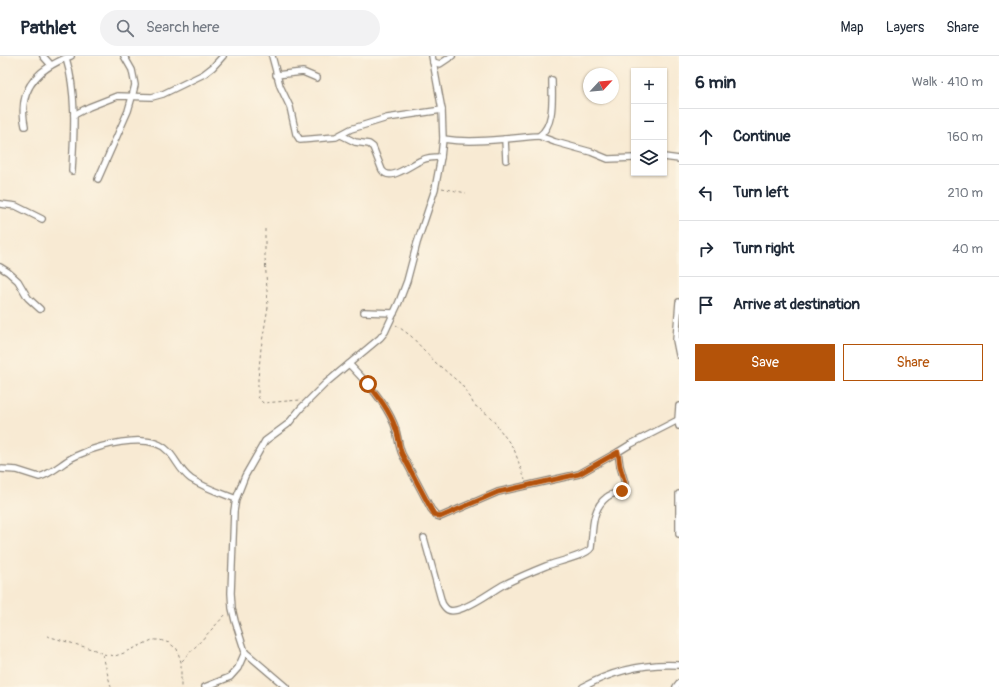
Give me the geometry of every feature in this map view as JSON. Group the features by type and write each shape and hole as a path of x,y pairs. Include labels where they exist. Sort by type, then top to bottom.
{"street":[{"path":"43,56 51,65"},
{"path":"98,179 128,111 135,85 132,70 124,56"},
{"path":"74,115 104,100 117,96 152,97 186,84 204,74 223,56"},
{"path":"272,56 276,75 288,101 294,130 297,138 300,140 341,135 351,130 387,118 442,110"},
{"path":"432,59 440,64 452,56"},
{"path":"24,126 22,109 30,84 42,70 69,57 74,115 72,171"},
{"path":"286,687 245,652 235,621 232,608 233,526 236,499 245,476 265,441 288,424 326,383 380,338 385,332 394,312 407,281 435,186 441,157 443,139 442,110 432,59"},
{"path":"276,75 303,72 317,78"},
{"path":"539,136 546,130 551,116 552,80"},
{"path":"341,135 355,142 369,144 372,147 384,174 389,176 420,160 430,157 441,157"},
{"path":"443,139 459,142 471,142 539,136 562,145 591,152 608,159 631,158"},
{"path":"505,139 506,160"},
{"path":"667,158 679,160"},
{"path":"0,204 16,206 42,219"},
{"path":"0,267 18,281 28,298 40,309"},
{"path":"679,302 676,340 679,355"},
{"path":"364,312 394,312"},
{"path":"349,364 372,388 385,406 397,432 402,454 431,509 437,516 440,517 490,495 579,474 631,444 678,423 679,406"},
{"path":"0,469 16,470 39,477 50,473 72,458 90,450 129,441 152,442 163,446 170,452 176,463 192,479 236,499"},
{"path":"424,538 442,604 448,611 461,609 505,584 560,560 574,557 591,548 594,514 607,497 622,491 625,486 618,452"},
{"path":"679,494 679,534"},
{"path":"206,687 230,677 238,668 245,652"},
{"path":"583,687 597,679 626,669 658,665 679,665"},
{"path":"676,687 679,682"}],"path":[{"path":"435,186 466,193"},
{"path":"265,228 268,307 261,348 258,397 263,403 309,400"},
{"path":"389,323 397,326 412,336 435,362 462,384 474,405 488,414 514,449 527,486"},
{"path":"181,662 232,608"},
{"path":"47,636 95,650 103,654 119,655 152,640 160,640 169,643 174,646 181,662 181,687"},
{"path":"103,654 111,687"}],"route":[{"path":"368,384 381,399 394,423 400,449 408,467 431,509 437,516 445,516 475,501 498,492 579,474 618,452 625,483 622,491"}]}
